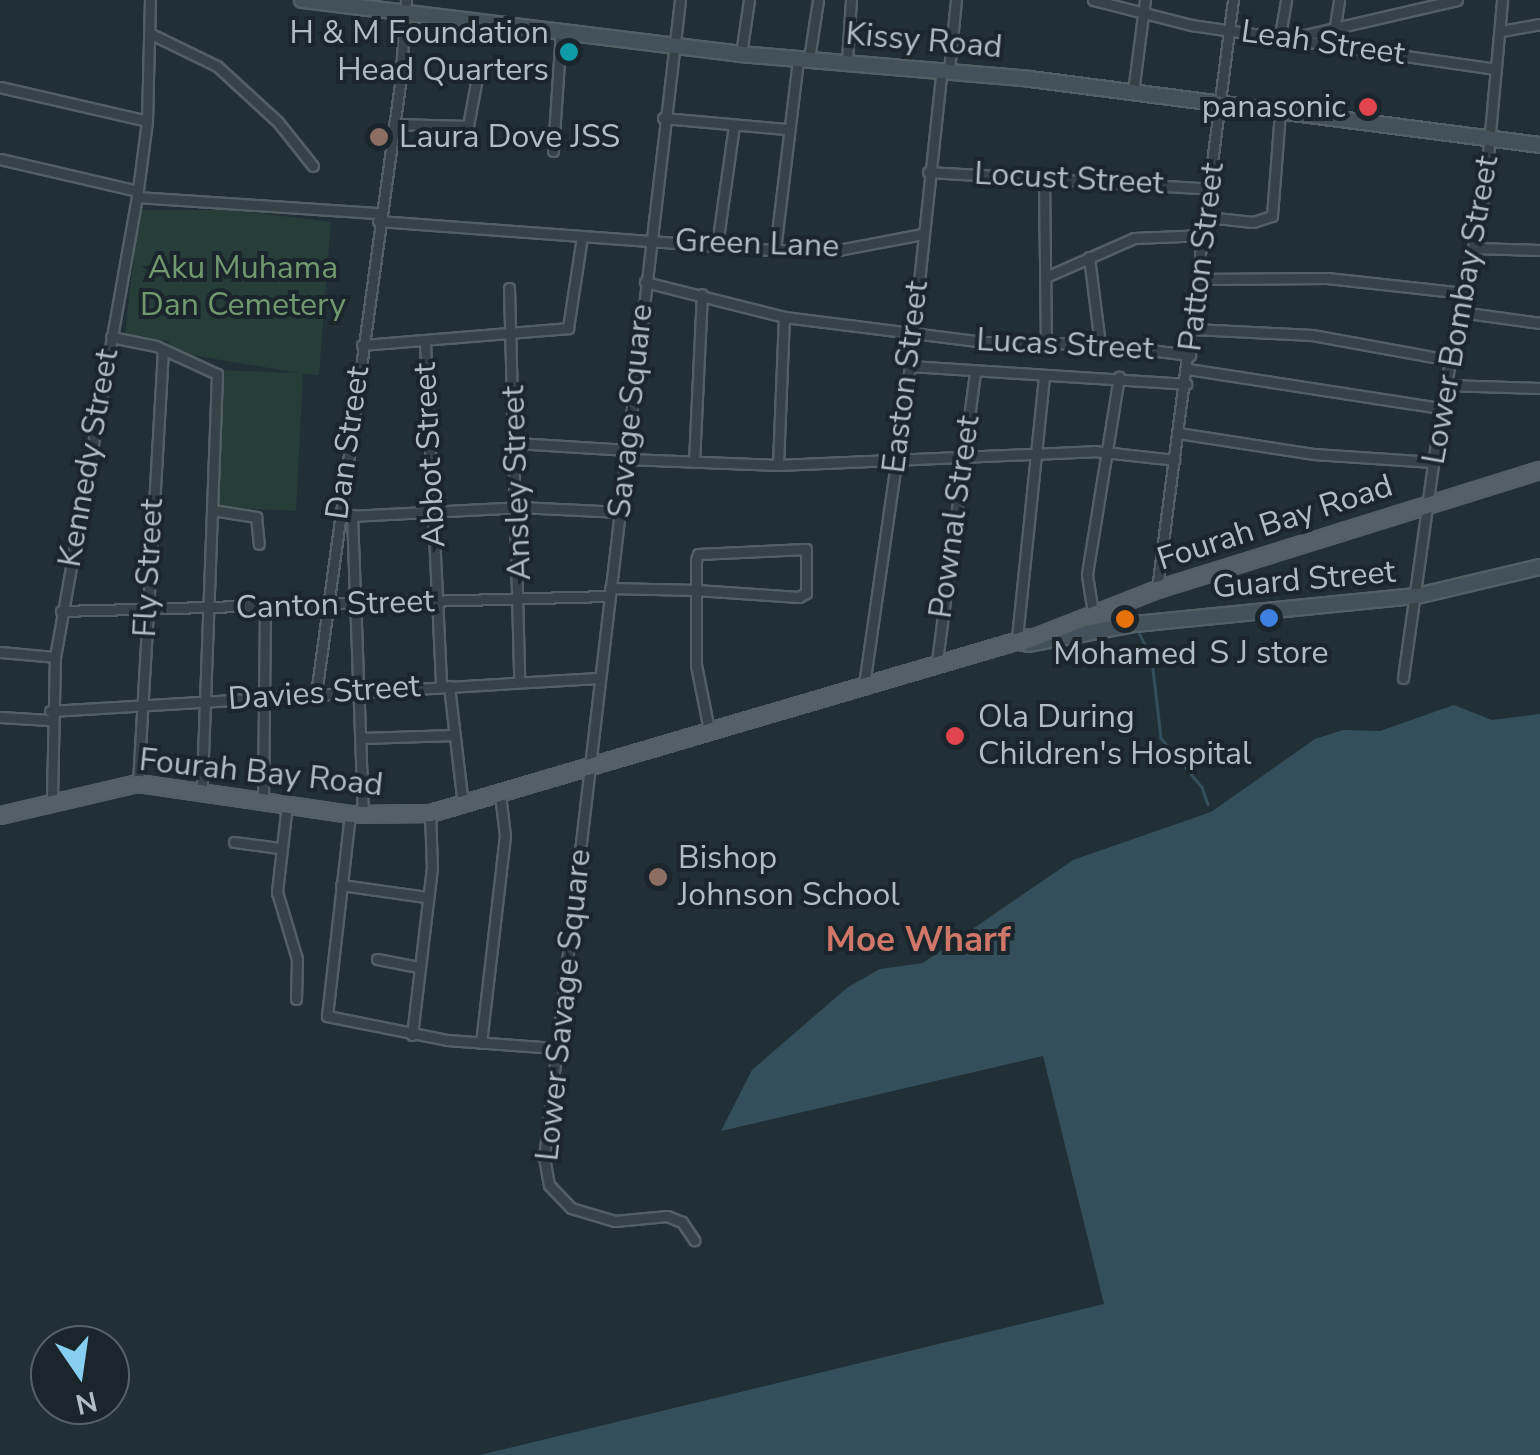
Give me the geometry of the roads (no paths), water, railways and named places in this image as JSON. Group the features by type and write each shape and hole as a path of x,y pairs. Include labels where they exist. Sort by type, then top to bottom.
{"main road":[{"name":"Kissy Road","path":"302,0 406,7 561,32 741,54 945,69 1540,145"},
{"name":"Fourah Bay Road","path":"0,815 52,798 138,783 357,815 430,813 638,757 1022,640 1158,589 1540,470"},
{"name":"Guard Street","path":"1022,640 1135,624 1417,596 1540,567"},
{"name":"Fourah Bay Road","path":"638,757 710,730 741,725 938,661 1022,640"}],"street":[{"name":"Kennedy Street","path":"52,798 50,715 55,657 137,194 147,120 150,0"},
{"name":"Savage Square","path":"583,771 621,512 663,118 680,0"},
{"path":"741,54 749,0"},
{"path":"775,250 786,130 818,0"},
{"path":"847,60 851,0"},
{"name":"Easton Street","path":"864,685 914,334 928,172 956,0"},
{"name":"Leah Street","path":"1093,0 1142,16 1496,69"},
{"path":"1133,92 1144,0"},
{"name":"Patton Street","path":"1158,589 1234,0"},
{"path":"1280,35 1286,0"},
{"path":"1335,26 1339,0"},
{"path":"1384,0 1386,14"},
{"path":"1298,37 1457,0"},
{"name":"Lower Bombay Street","path":"1403,678 1441,408 1474,248 1490,138 1502,0"},
{"name":"Dan Street","path":"316,694 324,608 394,124 406,7"},
{"path":"1501,30 1540,24"},
{"path":"553,152 561,32"},
{"path":"148,33 217,66 288,132 313,166"},
{"path":"394,124 468,126 478,72"},
{"path":"0,87 147,120"},
{"path":"1207,217 1253,222 1272,216 1280,111"},
{"path":"663,118 786,130"},
{"path":"717,245 734,126"},
{"name":"Green Lane","path":"0,159 137,194 582,237 775,250 838,250 923,234"},
{"name":"Locust Street","path":"928,172 1044,181 1134,180 1211,189"},
{"path":"1044,181 1046,341"},
{"path":"1046,277 1089,257 1158,234 1205,236"},
{"path":"362,346 568,328 582,237"},
{"path":"1474,248 1540,250"},
{"path":"1089,257 1100,344"},
{"path":"1200,279 1327,278 1464,293"},
{"name":"Lucas Street","path":"645,282 784,317 914,334 1100,344 1190,355"},
{"name":"Ansley Street","path":"509,288 519,507 520,679"},
{"path":"694,462 702,294"},
{"path":"1460,312 1540,323"},
{"path":"778,465 784,317"},
{"path":"1193,329 1312,335 1449,360"},
{"path":"111,337 146,343 163,353 207,364 217,374 202,790"},
{"name":"Abbot Street","path":"425,343 436,602 463,805"},
{"name":"Fly Street","path":"138,783 163,353"},
{"path":"910,366 976,374 1186,384"},
{"path":"1188,369 1441,408"},
{"name":"Pownal Street","path":"938,661 976,374"},
{"path":"1022,640 1044,375"},
{"path":"1093,613 1087,574 1118,378"},
{"path":"1445,385 1540,388"},
{"path":"1178,432 1314,454 1433,462"},
{"path":"516,443 694,462 778,465 1109,451 1175,460"},
{"path":"338,516 519,507 621,512"},
{"path":"212,510 256,517 259,544"},
{"path":"352,516 362,738 357,815 341,885 325,1012 341,1022 412,1035 556,1048"},
{"name":"Canton Street","path":"62,611 324,608 696,590 804,596 808,553 800,546 698,554 696,590"},
{"path":"696,590 696,665 710,730"},
{"path":"263,800 265,608"},
{"path":"0,652 55,657"},
{"name":"Davies Street","path":"0,717 520,679 598,678"},
{"path":"362,738 454,735"},
{"name":"Lower Savage Square","path":"583,771 544,1157 556,1195 592,1218 667,1216 682,1222 694,1240"},
{"path":"480,1043 505,836 500,794"},
{"path":"288,804 279,848 279,915 298,959 296,999"},
{"path":"412,1035 430,813"},
{"path":"234,842 279,848"},
{"path":"341,885 426,896"},
{"path":"376,959 418,967"}],"water":[{"path":"1454,705 1492,720 1540,714 1540,1455 480,1455 1104,1304 1043,1056 721,1131 752,1070 848,987 880,969 923,963 1073,860 1211,812 1315,739 1343,730 1380,731"}],"waterway":[{"path":"1138,630 1152,660 1161,738 1202,787 1208,804"}],"place":[{"name":"H & M Foundation Head Quarters","path":"569,52"},
{"name":"panasonic","path":"1368,107"},
{"name":"Laura Dove JSS","path":"379,137"},
{"name":"S J store","path":"1269,618"},
{"name":"Mohamed","path":"1125,619"},
{"name":"Ola During Children's Hospital","path":"955,736"},
{"name":"Bishop Johnson School","path":"658,877"}],"district":[{"name":"Moe Wharf","path":"918,940"}],"park label":[{"name":"Aku Muhama Dan Cemetery","path":"243,288"}]}
